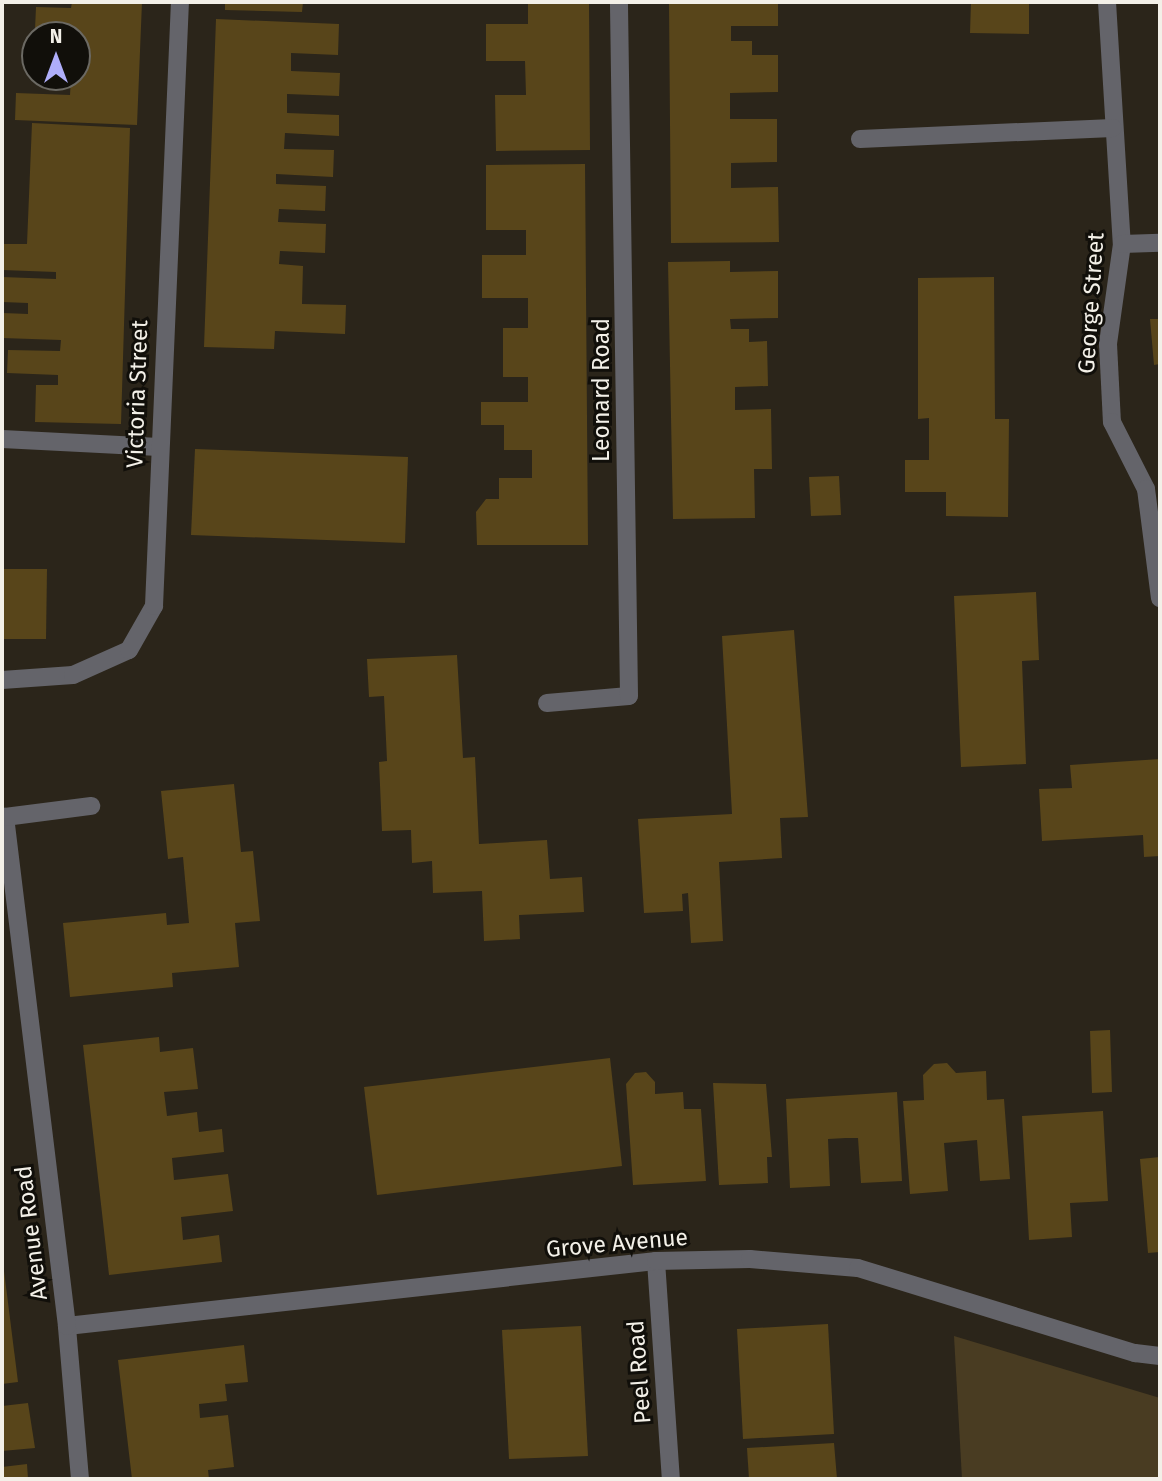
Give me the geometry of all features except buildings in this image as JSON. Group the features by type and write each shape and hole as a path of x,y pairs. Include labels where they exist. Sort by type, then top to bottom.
{"street":[{"name":"Victoria Street","path":"2,680 72,675 129,650 154,606 180,2"},
{"name":"Leonard Road","path":"547,703 629,696 619,2"},
{"name":"George Street","path":"1107,2 1122,244 1108,344 1112,422 1146,489 1160,598"},
{"path":"860,139 1113,128"},
{"path":"1122,244 1160,243"},
{"path":"2,439 159,447"},
{"name":"Avenue Road","path":"80,1479 67,1326 5,817 91,806"},
{"name":"Grove Avenue","path":"67,1326 656,1261 750,1259 858,1268 1135,1353 1160,1356"},
{"name":"Peel Road","path":"656,1261 671,1479"}],"shaded area":[{"path":"954,1336 1160,1398 1160,1479 962,1479"}]}
